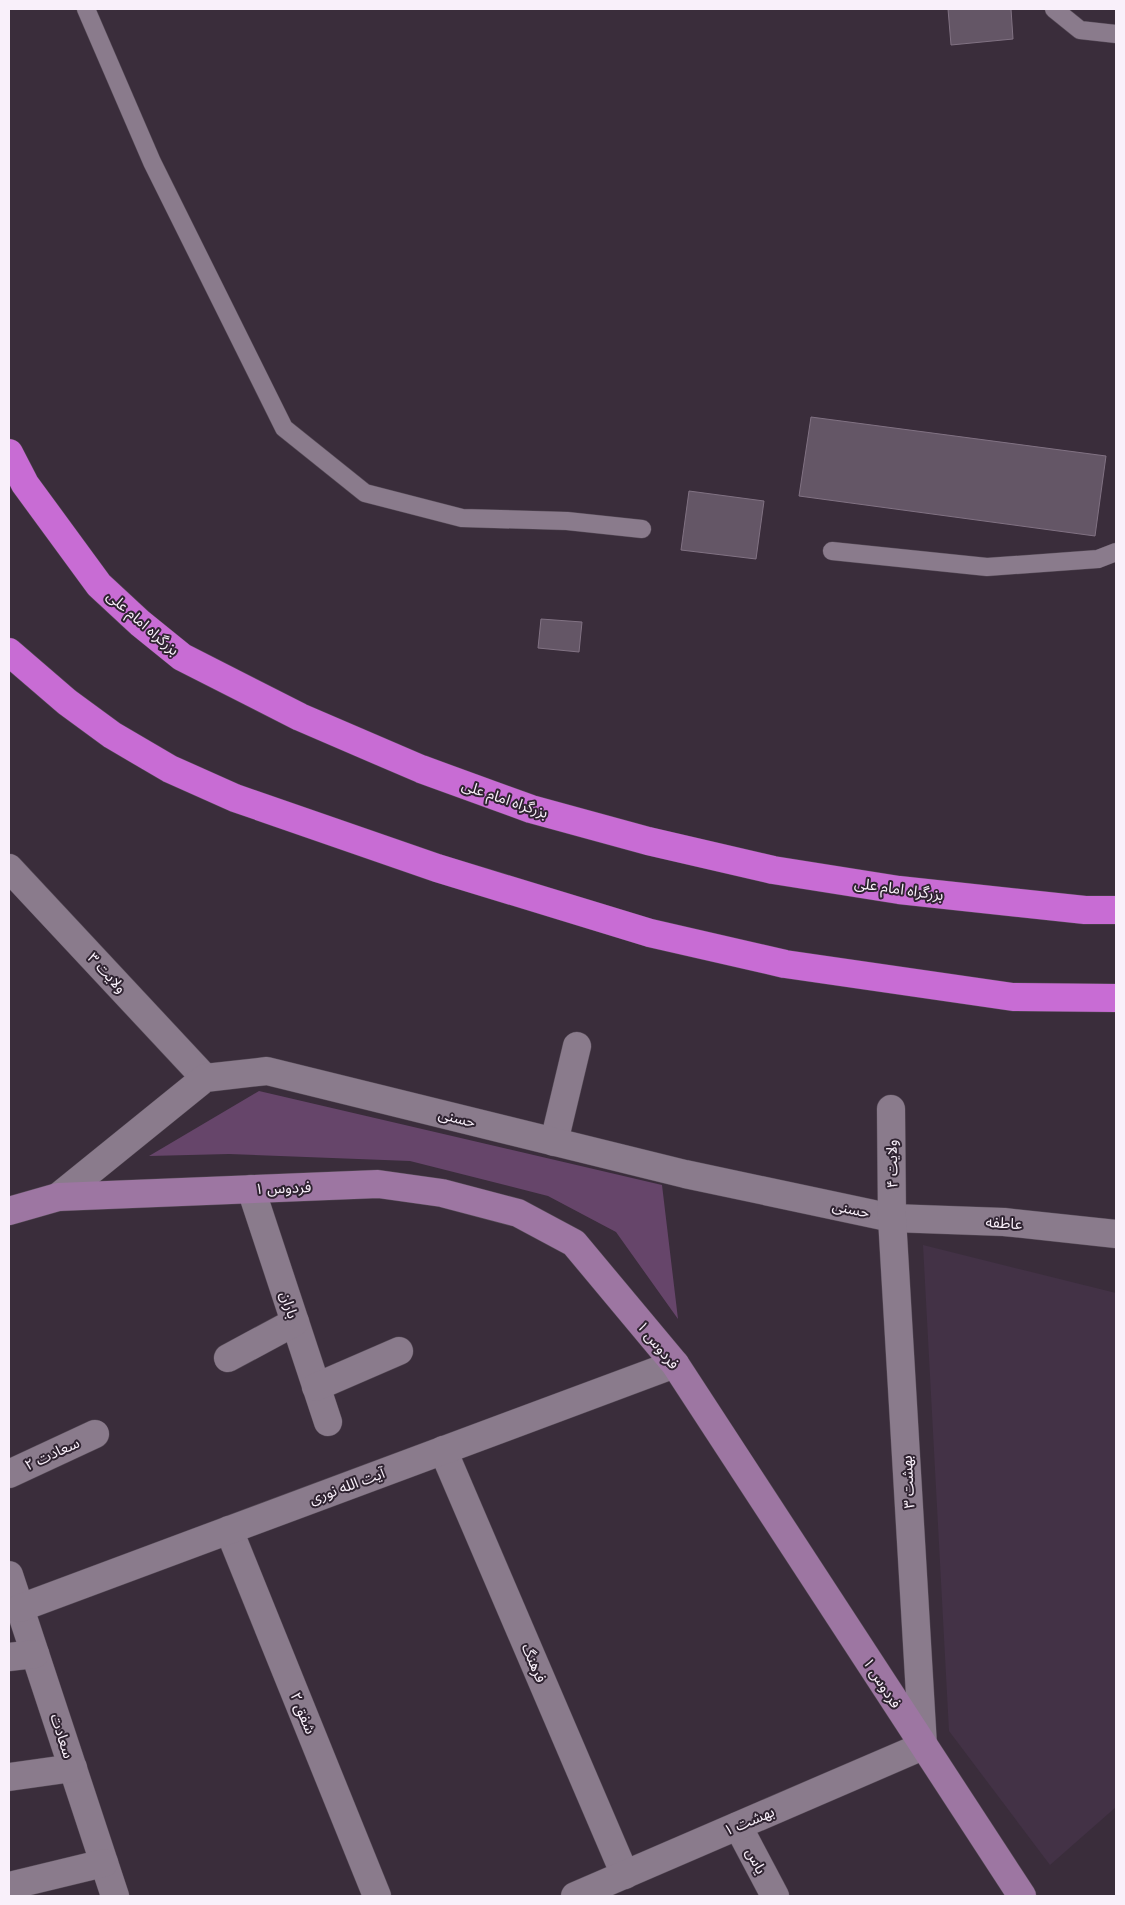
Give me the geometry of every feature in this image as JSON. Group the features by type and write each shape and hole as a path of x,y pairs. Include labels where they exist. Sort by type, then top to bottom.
{"highway":[{"name":"بزرگراه امام علی","path":"9,453 25,484 98,585 140,623 182,657 300,717 421,769 531,809 648,841 773,870 899,890 1085,910 1116,910"},
{"path":"9,652 74,708 112,735 170,769 235,798 436,868 650,933 785,964 1014,997 1116,998"}],"street":[{"name":"ولایت ۳","path":"9,868 205,1078"},
{"path":"554,1142 577,1046"},
{"name":"حسنی","path":"205,1078 267,1071 685,1174 892,1218"},
{"path":"58,1197 205,1078"},
{"name":"ولایت ۴","path":"891,1109 892,1218"},
{"name":"فردوس ۱","path":"9,1211 58,1197 378,1184 442,1193 518,1213 574,1243 674,1364 1022,1896"},
{"name":"باران","path":"251,1189 328,1422"},
{"name":"عاطفه","path":"892,1218 1004,1222 1116,1234"},
{"name":"بهشت ۳","path":"892,1218 924,1746"},
{"path":"228,1358 295,1322"},
{"path":"316,1387 399,1351"},
{"name":"آیت الله نوری","path":"20,1608 674,1364"},
{"name":"سعادت ۲","path":"9,1474 95,1434"},
{"name":"فرهنگ","path":"443,1450 626,1875"},
{"name":"شفق ۲","path":"229,1530 377,1896"},
{"name":"سعادت","path":"9,1575 20,1608 22,1656 73,1768 115,1896"},
{"name":"بهشت ۱","path":"575,1896 924,1746"},
{"path":"9,1777 73,1768"},
{"name":"یاس","path":"738,1826 775,1896"},
{"path":"9,1886 104,1863"}],"lane":[{"path":"86,9 152,162 284,428 365,493 462,518 567,521 642,529"},
{"path":"1054,9 1080,30 1116,34"},
{"path":"832,551 987,567 1098,559 1116,552"}],"shaded area":[{"path":"259,1091 662,1185 678,1319 616,1232 548,1196 410,1161 229,1154 149,1156"},
{"path":"923,1245 1116,1293 1116,1807 1050,1865 949,1731"}],"building":[{"path":"948,9 1011,9 1013,39 951,45"},
{"path":"811,417 1106,456 1095,536 799,496"},
{"path":"689,491 764,501 756,559 681,550"},
{"path":"541,619 582,622 579,652 538,648"}]}
